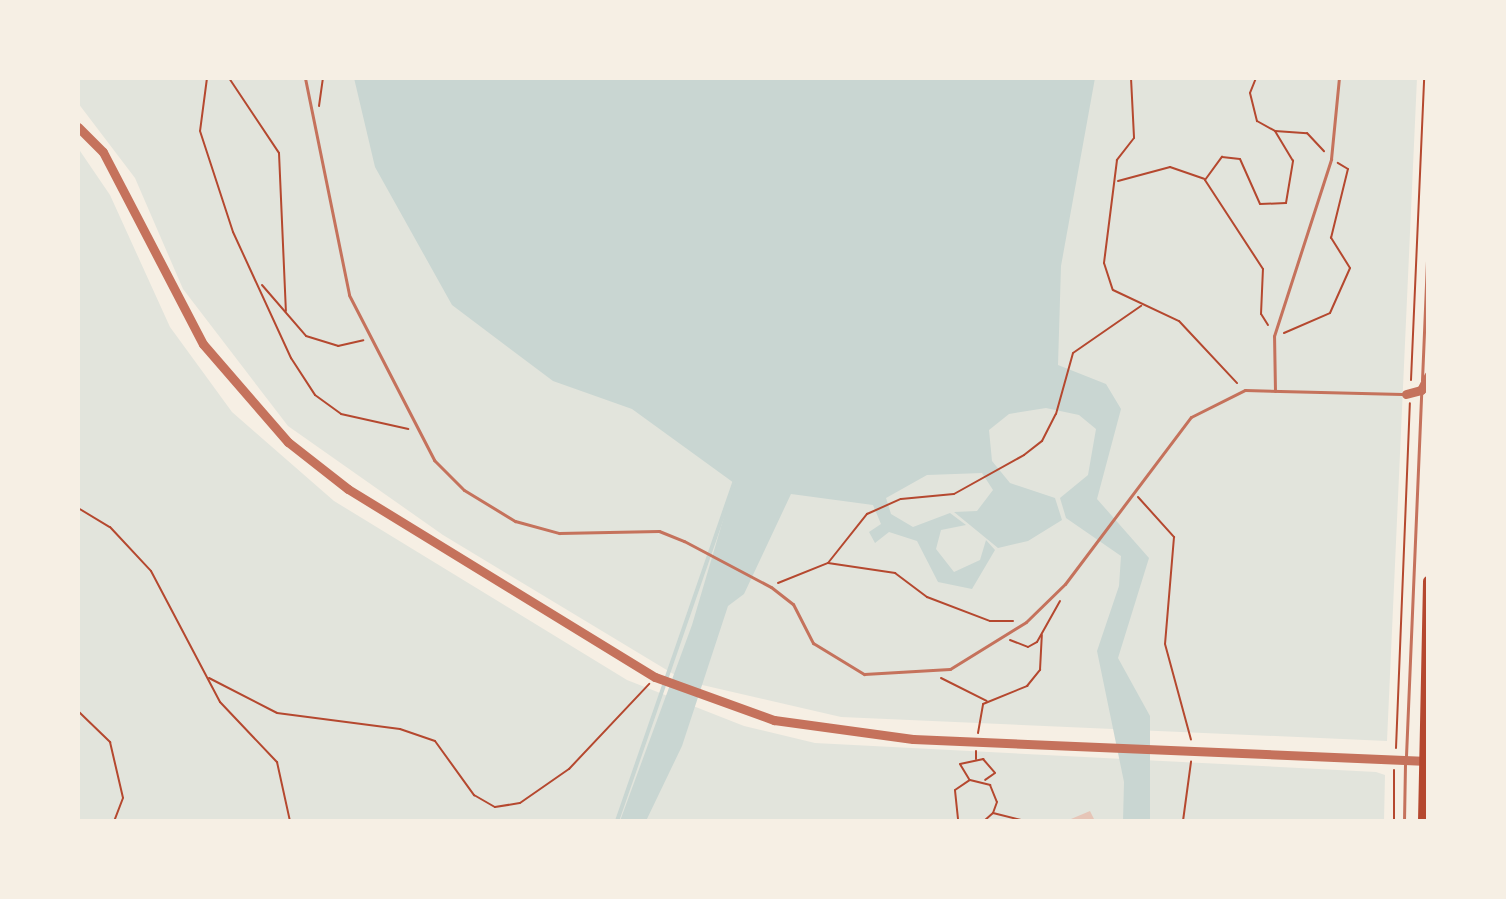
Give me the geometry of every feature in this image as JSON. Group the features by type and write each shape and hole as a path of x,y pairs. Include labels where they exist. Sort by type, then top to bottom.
{"main road":[{"path":"1423,821 1428,581"}],"street":[{"path":"78,127 103,152 203,344 288,442 348,489 655,677 701,696 816,728 977,743 1425,761"},
{"path":"1413,391 1428,376"}],"lane":[{"path":"305,78 334,243 372,338 434,460 464,490 515,521 559,533 659,531 684,541 771,587 838,664 902,677 937,671 1006,637 1065,584 1132,491 1191,417 1245,390 1413,391"},
{"path":"1275,391 1274,336 1331,159 1339,78"},
{"path":"1404,821 1400,760 1413,391 1428,236"}],"path":[{"path":"207,78 200,131 233,232 260,282 291,358 315,395 375,425 421,430"},
{"path":"229,78 279,153 286,311"},
{"path":"1131,78 1134,138 1117,160 1104,263 1113,290 1141,306 1179,321 1245,390"},
{"path":"1116,182 1170,167 1205,180 1263,269 1261,314 1274,336 1330,313 1350,268 1331,238 1348,169 1331,159 1307,133 1275,131 1257,121 1250,93 1256,78"},
{"path":"1394,821 1400,760 1424,78"},
{"path":"1205,180 1222,157 1240,159 1260,204 1286,203 1293,161 1275,131"},
{"path":"260,282 306,336 338,346 372,338"},
{"path":"771,587 828,563 871,512 891,503 954,494 1004,467 1042,441 1056,414 1070,363 1141,306"},
{"path":"1132,491 1174,537 1165,644 1193,752 1183,821"},
{"path":"78,508 110,527 151,571 229,712 277,762 290,821"},
{"path":"828,563 895,573 916,592 990,621 1026,622"},
{"path":"937,671 945,685 988,701 1027,686 1040,670 1042,635 1065,584"},
{"path":"1006,637 1028,647 1042,635"},
{"path":"209,678 277,713 400,729 435,741 474,795 495,807 520,803 569,769 655,677"},
{"path":"977,743 988,701"},
{"path":"78,711 110,742 123,798 114,821"},
{"path":"983,759 995,773 984,781 970,780 960,774 960,764 983,759"},
{"path":"958,819 955,790 970,780"},
{"path":"984,781 995,793 993,813 984,821"},
{"path":"993,813 1024,821"},
{"path":"741,821 778,821"},
{"path":"840,821 871,821"},
{"path":"948,821 963,821"}],"shaded area":[{"path":"78,78 1417,78 1387,741 841,717 685,681 443,535 288,426 183,289 135,178 78,103"},
{"path":"354,78 1095,78 1061,266 1058,365 1106,384 1121,409 1097,499 1149,558 1118,658 1150,716 1150,821 1123,821 1124,782 1097,651 1119,586 1121,556 1066,518 1060,498 1088,475 1096,429 1079,415 1046,408 1009,414 989,430 992,461 1010,483 1055,498 1062,520 1028,541 998,548 954,512 977,511 993,490 982,473 927,475 886,498 891,514 913,527 950,513 966,525 941,530 936,549 954,572 980,560 986,540 995,550 972,589 938,582 917,541 889,532 875,543 869,532 881,524 873,505 791,494 744,594 728,606 682,746 646,821 620,821 692,625 734,483 632,409 553,381 452,305 375,167"},
{"path":"78,148 110,195 170,327 232,412 334,501 627,680 744,726 815,743 1376,772 1385,775 1384,821 78,821"}],"building":[{"path":"1090,811 1095,821 1071,819"}],"waterway":[{"path":"617,821 734,483"}]}
